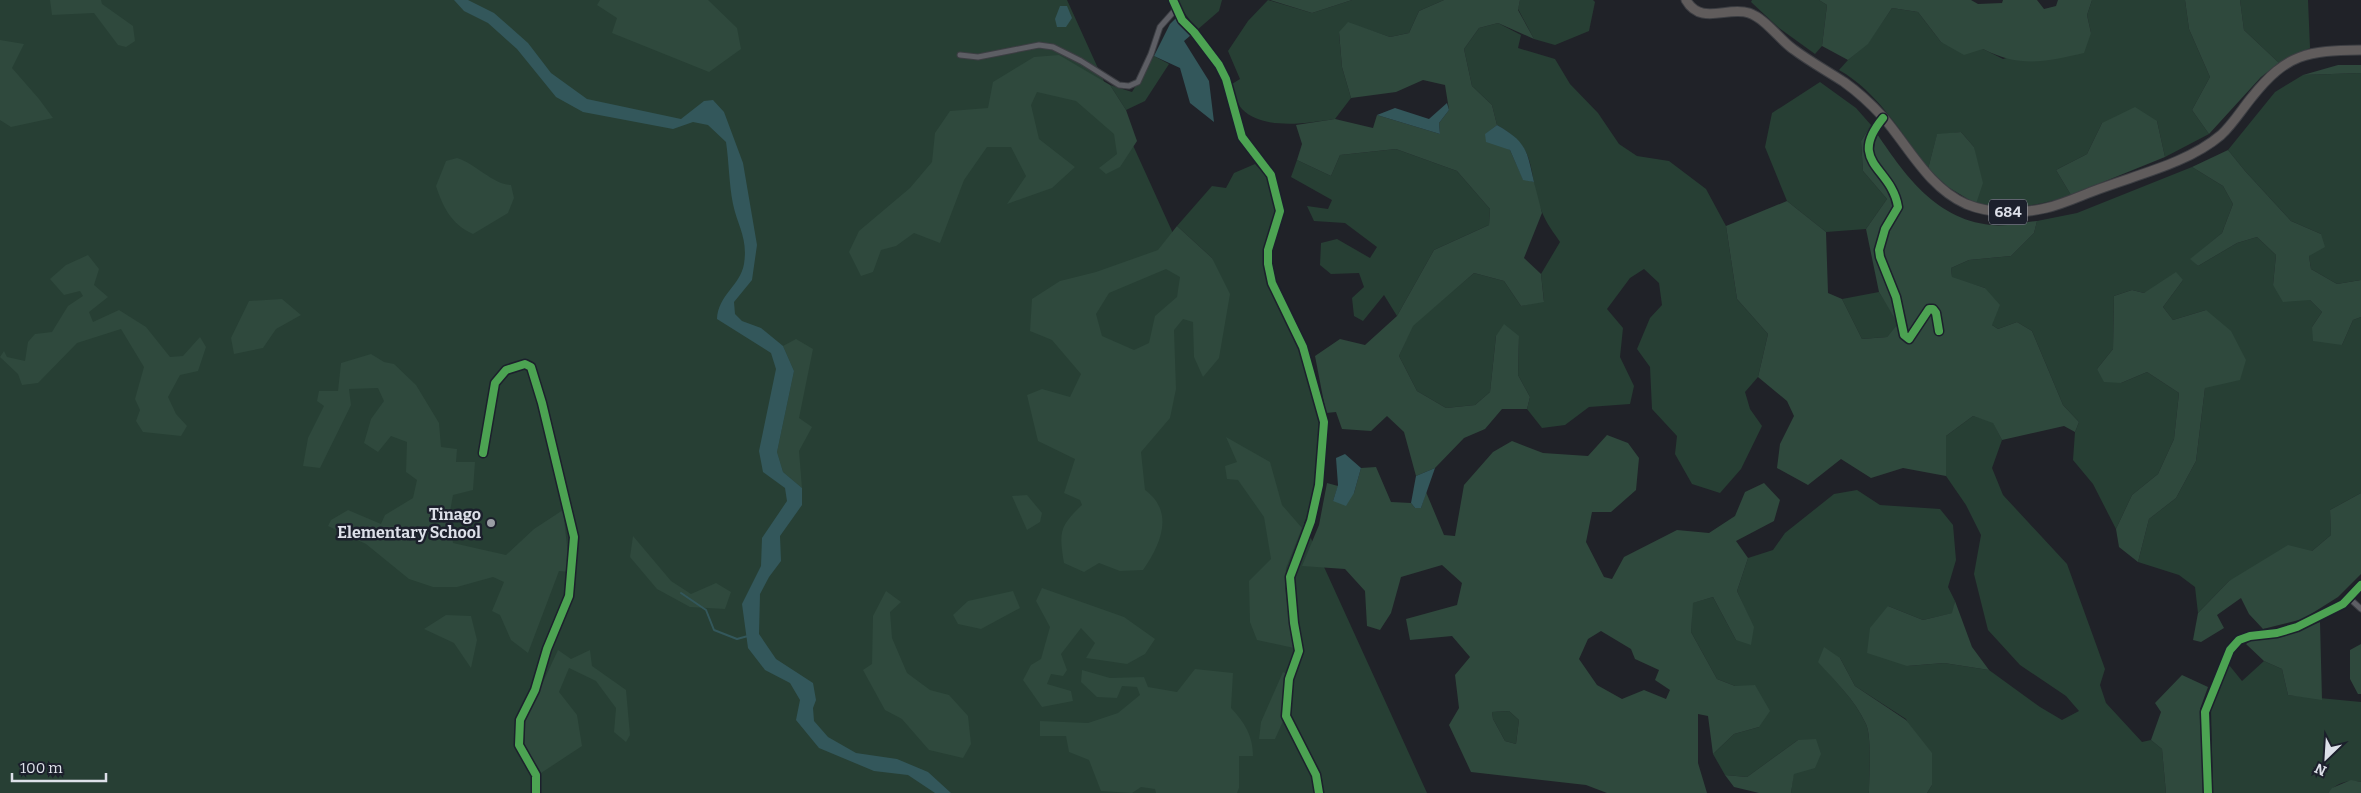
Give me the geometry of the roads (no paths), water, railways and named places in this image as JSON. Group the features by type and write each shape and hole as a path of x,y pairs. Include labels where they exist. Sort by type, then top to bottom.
{"highway":[{"name":"684","path":"1686,0 1696,11 1704,14 1738,12 1757,18 1791,48 1844,82 1883,118 1920,167 1942,188 1965,204 1988,211 2003,212 2046,208 2178,160 2221,135 2268,78 2291,60 2307,54 2361,50"}],"street":[{"path":"1173,0 1182,20 1194,32 1226,79 1242,137 1272,175 1280,210 1268,250 1268,264 1272,283 1303,347 1324,422 1317,494 1305,540 1290,577 1294,624 1300,651 1289,679 1286,716 1316,774 1318,793"},
{"path":"960,55 978,57 1039,45 1053,47 1081,61 1119,85 1129,86 1138,82 1151,54 1160,27 1176,9"},
{"path":"1883,118 1873,130 1869,151 1871,160 1895,192 1898,208 1880,240 1880,257 1896,297 1904,335 1909,339 1929,309 1933,309 1936,313 1939,331"},
{"path":"483,453 495,383 506,370 525,364 531,367 542,403 574,537 569,596 547,649 535,690 520,720 519,745 536,776 536,793"},
{"path":"2208,793 2205,712 2230,650 2239,640 2250,636 2277,633 2297,627 2343,604 2361,585"},
{"path":"2349,598 2361,608"}],"water":[{"path":"454,0 468,0 494,13 528,43 551,73 587,99 681,119 704,101 713,100 724,112 743,163 757,245 752,280 734,302 735,314 742,321 761,328 783,346 794,371 777,452 783,472 802,488 802,505 780,536 781,561 769,577 760,594 759,634 776,659 813,683 816,700 813,708 814,721 828,737 856,753 897,759 928,772 951,793 935,793 908,775 874,771 819,748 796,720 800,700 790,683 765,670 748,648 742,604 761,566 762,538 787,501 785,488 763,472 759,451 776,369 771,353 717,319 721,303 742,272 745,255 744,240 732,196 726,142 708,125 693,122 673,129 583,112 556,97 517,49 488,23 464,11"},
{"path":"1060,6 1067,6 1072,18 1066,27 1057,27 1055,19"},
{"path":"1176,18 1191,35 1184,41 1209,81 1214,122 1190,103 1180,68 1154,56 1170,24"},
{"path":"1447,103 1449,110 1439,123 1440,134 1377,115 1395,108 1429,119"},
{"path":"1497,125 1520,142 1524,148 1534,182 1523,180 1510,150 1486,142 1485,134"},
{"path":"1345,454 1361,468 1354,493 1346,506 1333,501 1338,485 1336,458"},
{"path":"1435,468 1421,508 1415,508 1411,503 1416,476"}],"waterway":[{"path":"681,593 706,610 714,630 737,639 748,636"}],"place":[{"name":"Tinago Elementary School","path":"491,523"}]}
